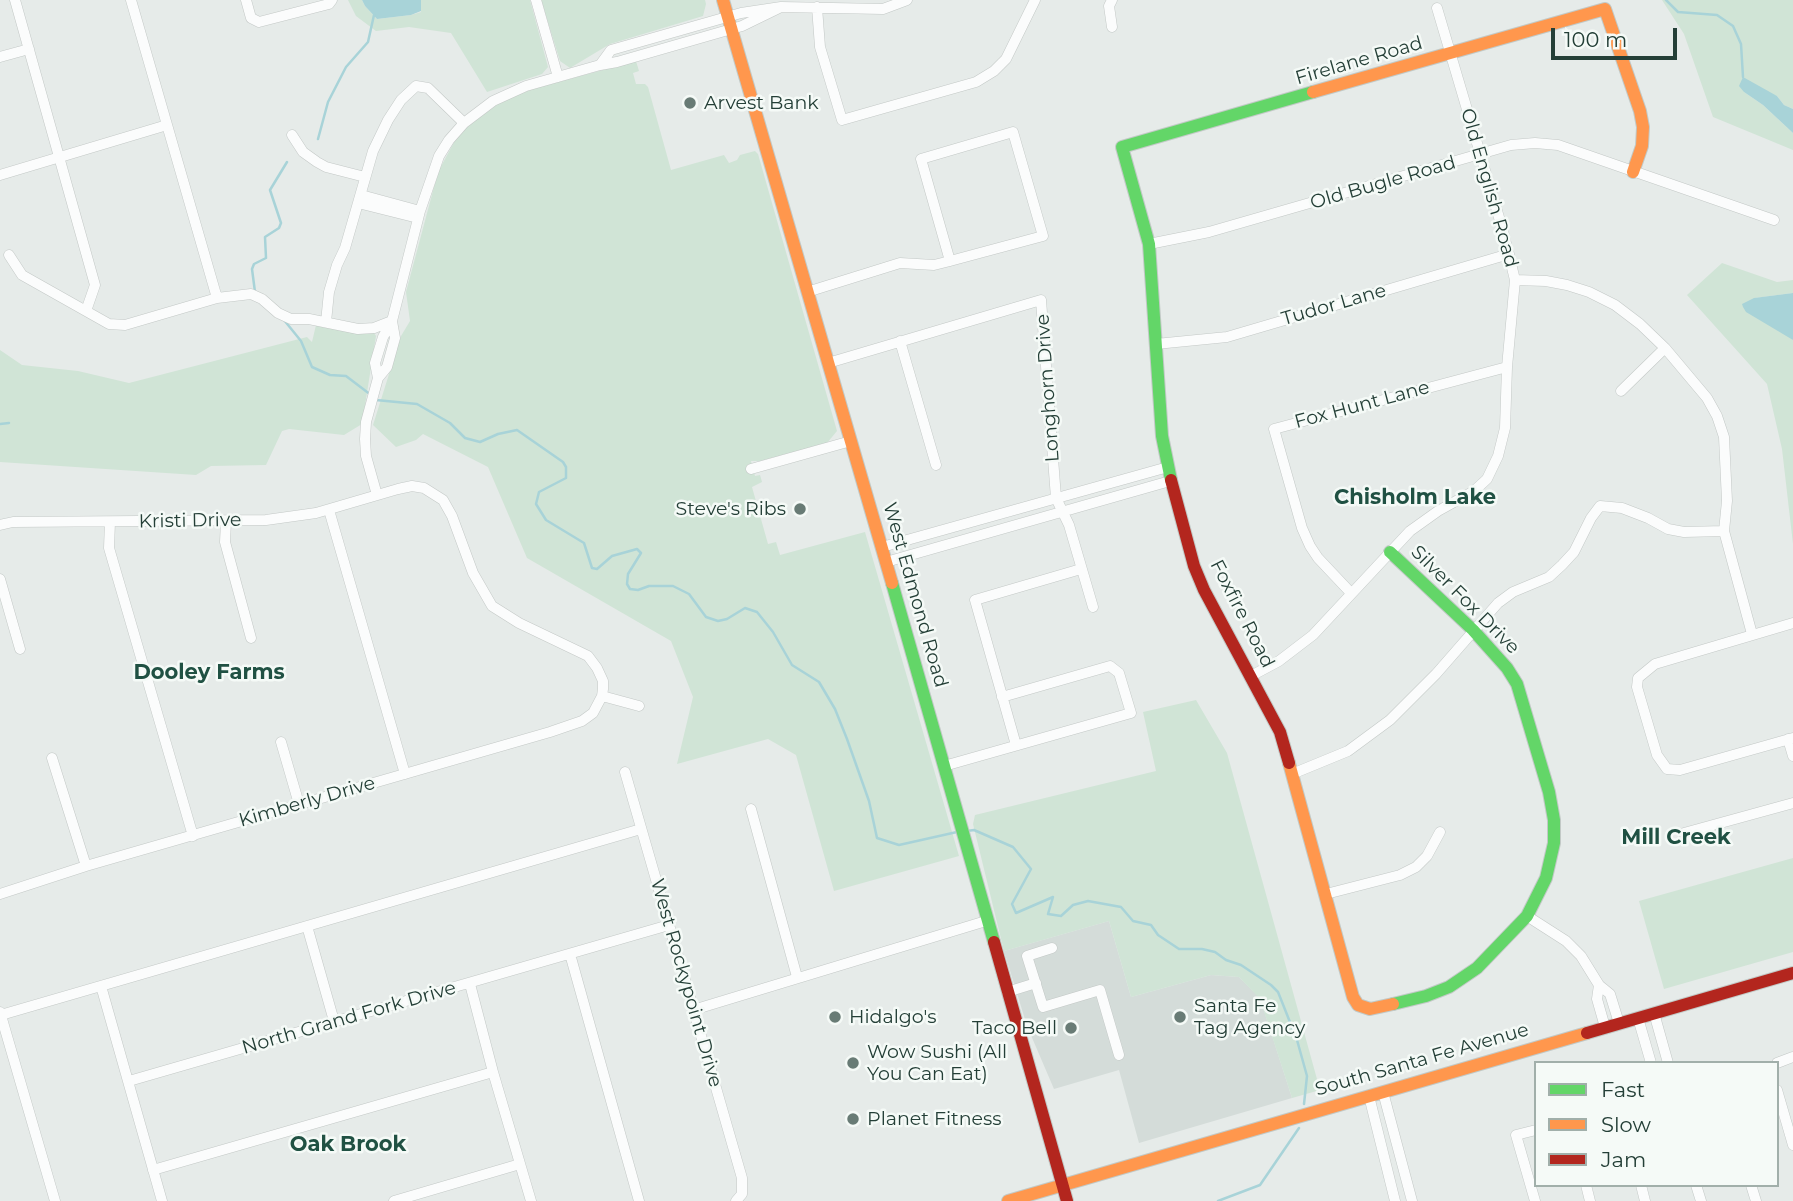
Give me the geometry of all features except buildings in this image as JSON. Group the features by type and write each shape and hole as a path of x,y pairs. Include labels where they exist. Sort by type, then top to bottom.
{"street":[{"path":"15,0 95,285 86,311"},
{"path":"131,0 217,298"},
{"path":"246,0 251,18 259,22 328,4 332,0"},
{"path":"536,0 558,77"},
{"name":"West Edmond Road","path":"723,0 882,547 1067,1201"},
{"path":"377,495 366,456 365,439 366,422 378,378 375,362 383,337 392,321 419,214 439,156 464,123 507,93 729,23 766,16 781,7 883,9 907,0"},
{"path":"817,7 820,47 842,120 976,82 985,77 1006,58 1035,0"},
{"path":"1112,0 1109,6 1112,27"},
{"name":"Old English Road","path":"1251,676 1279,661 1313,635 1410,531 1438,510 1474,491 1487,479 1499,456 1505,428 1507,367 1516,280 1436,4"},
{"name":"Firelane Road","path":"1122,147 1605,9 1643,127 1642,146 1633,172"},
{"path":"0,57 29,49"},
{"path":"326,322 329,292 373,151 401,100 416,86 428,88 464,123"},
{"path":"0,175 167,125"},
{"path":"807,292 900,263 934,265 950,261 1043,236 1013,132 921,159 950,261"},
{"path":"292,135 303,152 317,162 365,177"},
{"name":"Old Bugle Road","path":"1149,244 1209,232 1511,145 1535,143 1558,145 1774,220"},
{"name":"Foxfire Road","path":"1122,147 1149,244 1162,436 1170,481 1204,590 1280,732 1350,986 1358,1006"},
{"path":"359,199 419,214"},
{"name":"Tudor Lane","path":"1156,344 1227,337 1509,254"},
{"path":"9,255 22,275 109,324 125,325 217,298 251,294 291,319 326,322 358,329 374,328 392,321"},
{"path":"1516,280 1546,281 1589,292 1615,305 1665,348 1707,398 1724,436 1727,501 1724,531 1752,634"},
{"name":"Longhorn Drive","path":"828,363 1041,300 1056,498 1069,525 1093,607"},
{"path":"900,341 936,465"},
{"path":"1621,391 1665,348"},
{"name":"Fox Hunt Lane","path":"1351,593 1310,546 1302,528 1274,429 1507,367"},
{"path":"751,469 851,441"},
{"path":"882,547 1168,467"},
{"path":"886,562 1170,481"},
{"name":"Kristi Drive","path":"0,524 266,520 329,510 412,486 424,488 443,500 452,516 473,573 492,606 519,623 589,656 603,681 602,696"},
{"path":"1292,774 1348,751 1390,720 1436,674 1498,603 1513,592 1549,577 1562,565 1574,552 1600,506 1622,508 1668,529 1684,532 1724,531"},
{"path":"329,510 405,774"},
{"path":"226,521 225,542 251,638"},
{"path":"110,522 109,548 193,836"},
{"name":"Silver Fox Drive","path":"1358,1006 1370,1009 1426,996 1449,987 1477,968 1527,916 1546,878 1554,843 1554,820 1549,792 1517,684 1507,668 1473,630 1390,552"},
{"path":"1016,745 975,600 1081,569"},
{"path":"0,579 20,649"},
{"path":"1793,623 1655,664 1637,678 1637,687 1657,755 1667,769 1680,770 1790,738 1793,756"},
{"path":"944,766 1131,713 1119,673 1110,666 1002,697"},
{"path":"602,696 639,706"},
{"name":"Kimberly Drive","path":"0,894 86,866 582,721 593,713 602,696"},
{"path":"281,742 299,804"},
{"path":"52,758 86,866"},
{"name":"West Rockypoint Drive","path":"625,772 742,1178 739,1198"},
{"path":"1684,833 1793,803"},
{"path":"751,809 797,977"},
{"path":"55,1201 0,1014 641,829"},
{"path":"1326,894 1400,875 1416,867 1427,856 1440,832"},
{"path":"1527,916 1566,941 1588,966 1599,985 1610,994 1612,1025"},
{"path":"693,1010 986,921"},
{"name":"North Grand Fork Drive","path":"129,1081 669,925"},
{"path":"307,926 334,1021"},
{"path":"1052,948 1027,956 1043,1007 1100,990 1119,1055"},
{"path":"570,954 639,1201"},
{"name":"South Santa Fe Avenue","path":"1008,1201 1793,973"},
{"path":"1007,992 1036,983"},
{"path":"470,984 531,1201"},
{"path":"101,986 162,1201"},
{"path":"1654,1013 1668,1061"},
{"path":"1638,1018 1650,1061"},
{"path":"1648,1051 1664,1047"},
{"path":"0,1057 12,1054"},
{"path":"153,1170 493,1072"},
{"path":"1383,1092 1412,1201"},
{"path":"1369,1096 1395,1201"},
{"path":"1779,1097 1793,1145"},
{"path":"1377,1132 1391,1122"},
{"path":"1534,1130 1516,1135 1535,1201"},
{"path":"394,1201 520,1164"},
{"path":"1390,1182 1404,1175"}],"shaded area":[{"path":"1109,921 1131,997 1211,975 1239,977 1260,998 1292,1098 1139,1143 1119,1070 1054,1089 1027,1026 1004,951"}],"green space":[{"path":"348,0 362,0 377,19 421,12 421,0 530,0 548,67 542,74 487,92 451,33 409,27 376,31 356,16"},
{"path":"541,0 705,0 706,4 703,16 610,44 570,68 560,61"},
{"path":"1662,0 1793,0 1793,109 1784,105 1777,96 1744,92 1763,105 1793,133 1793,150 1713,117 1684,34"},
{"path":"636,61 639,71 633,73 636,84 645,84 648,87 671,170 724,155 729,163 737,160 740,155 755,151 758,154 837,431 827,443 751,461 755,476 760,475 762,482 752,487 768,544 776,542 780,555 865,532 959,856 834,891 796,755 768,739 677,764 693,697 671,641 527,558 488,467 423,434 416,440 396,447 373,425 401,336 410,321 406,292 438,172 459,133 502,101 529,90"},
{"path":"1722,263 1777,282 1793,280 1793,293 1755,298 1793,340 1793,544 1782,449 1767,384 1687,295"},
{"path":"316,325 363,334 374,333 376,336 362,424 344,435 289,429 282,431 266,465 211,466 196,475 0,462 0,350 22,365 78,371 129,383 307,337 312,342"},
{"path":"1196,700 1227,753 1320,1090 1292,1098 1260,999 1239,977 1211,975 1131,997 1109,921 1004,951 973,824 975,815 1156,771 1143,712"},
{"path":"1793,858 1793,952 1664,989 1639,901"}],"water":[{"path":"362,0 421,0 421,11 411,15 377,19"},
{"path":"1743,77 1777,96 1784,105 1793,109 1793,133 1763,105 1744,92 1739,86"},
{"path":"1793,293 1793,340 1746,312 1742,304 1754,298"}],"waterway":[{"path":"1666,0 1678,12 1717,15 1733,26 1741,44 1743,77"},
{"path":"318,139 328,102 346,67 368,42 374,15"},
{"path":"255,292 252,269 254,264 266,258 265,237 279,228 281,223 270,190 287,162"},
{"path":"284,320 301,341 312,367 330,375 346,376 371,395"},
{"path":"376,400 417,404 450,423 465,438 480,442 517,430 563,462 566,478 539,492 536,504 546,520 584,543 592,568 597,569 612,556 637,549 641,553 628,574 627,584 630,589 673,586 689,594 706,617 718,621 727,619 745,608 757,612 773,632 792,665 819,682 835,709 847,739 869,801 877,838 899,845 957,832"},
{"path":"0,424 9,423"},
{"path":"967,831 974,830 1013,847 1031,869 1012,904 1016,913 1053,897 1048,914 1061,916 1073,905 1088,901 1121,907 1133,921 1151,925 1158,935 1179,949 1215,952 1271,985 1278,992 1284,1007 1307,1076 1304,1104"},
{"path":"1218,1201 1260,1185 1299,1128"}],"traffic: fast":[{"path":"1171,480 1162,436 1149,244 1122,147 1313,92"},
{"path":"1390,552 1473,630 1507,668 1517,684 1549,792 1554,820 1554,843 1546,878 1527,916 1477,968 1449,987 1393,1004"},
{"path":"892,583 994,942"}],"traffic: slow":[{"path":"723,0 892,583"},
{"path":"1313,92 1605,9 1643,127 1642,146 1633,172"},
{"path":"1289,763 1353,997 1358,1005 1370,1009 1393,1004"},
{"path":"1008,1201 1587,1033"}],"traffic: jam":[{"path":"1171,480 1194,566 1204,590 1280,732 1289,763"},
{"path":"994,942 1067,1201"},
{"path":"1587,1033 1793,973"}],"place":[{"name":"Arvest Bank","path":"690,103"},
{"name":"Steve's Ribs","path":"800,509"},
{"name":"Hidalgo's","path":"835,1017"},
{"name":"Santa Fe Tag Agency","path":"1180,1017"},
{"name":"Taco Bell","path":"1071,1028"},
{"name":"Wow Sushi (All You Can Eat)","path":"853,1063"},
{"name":"Planet Fitness","path":"853,1119"}],"district":[{"name":"Chisholm Lake","path":"1415,498"},
{"name":"Dooley Farms","path":"209,673"},
{"name":"Mill Creek","path":"1676,838"},
{"name":"Oak Brook","path":"348,1145"}]}
